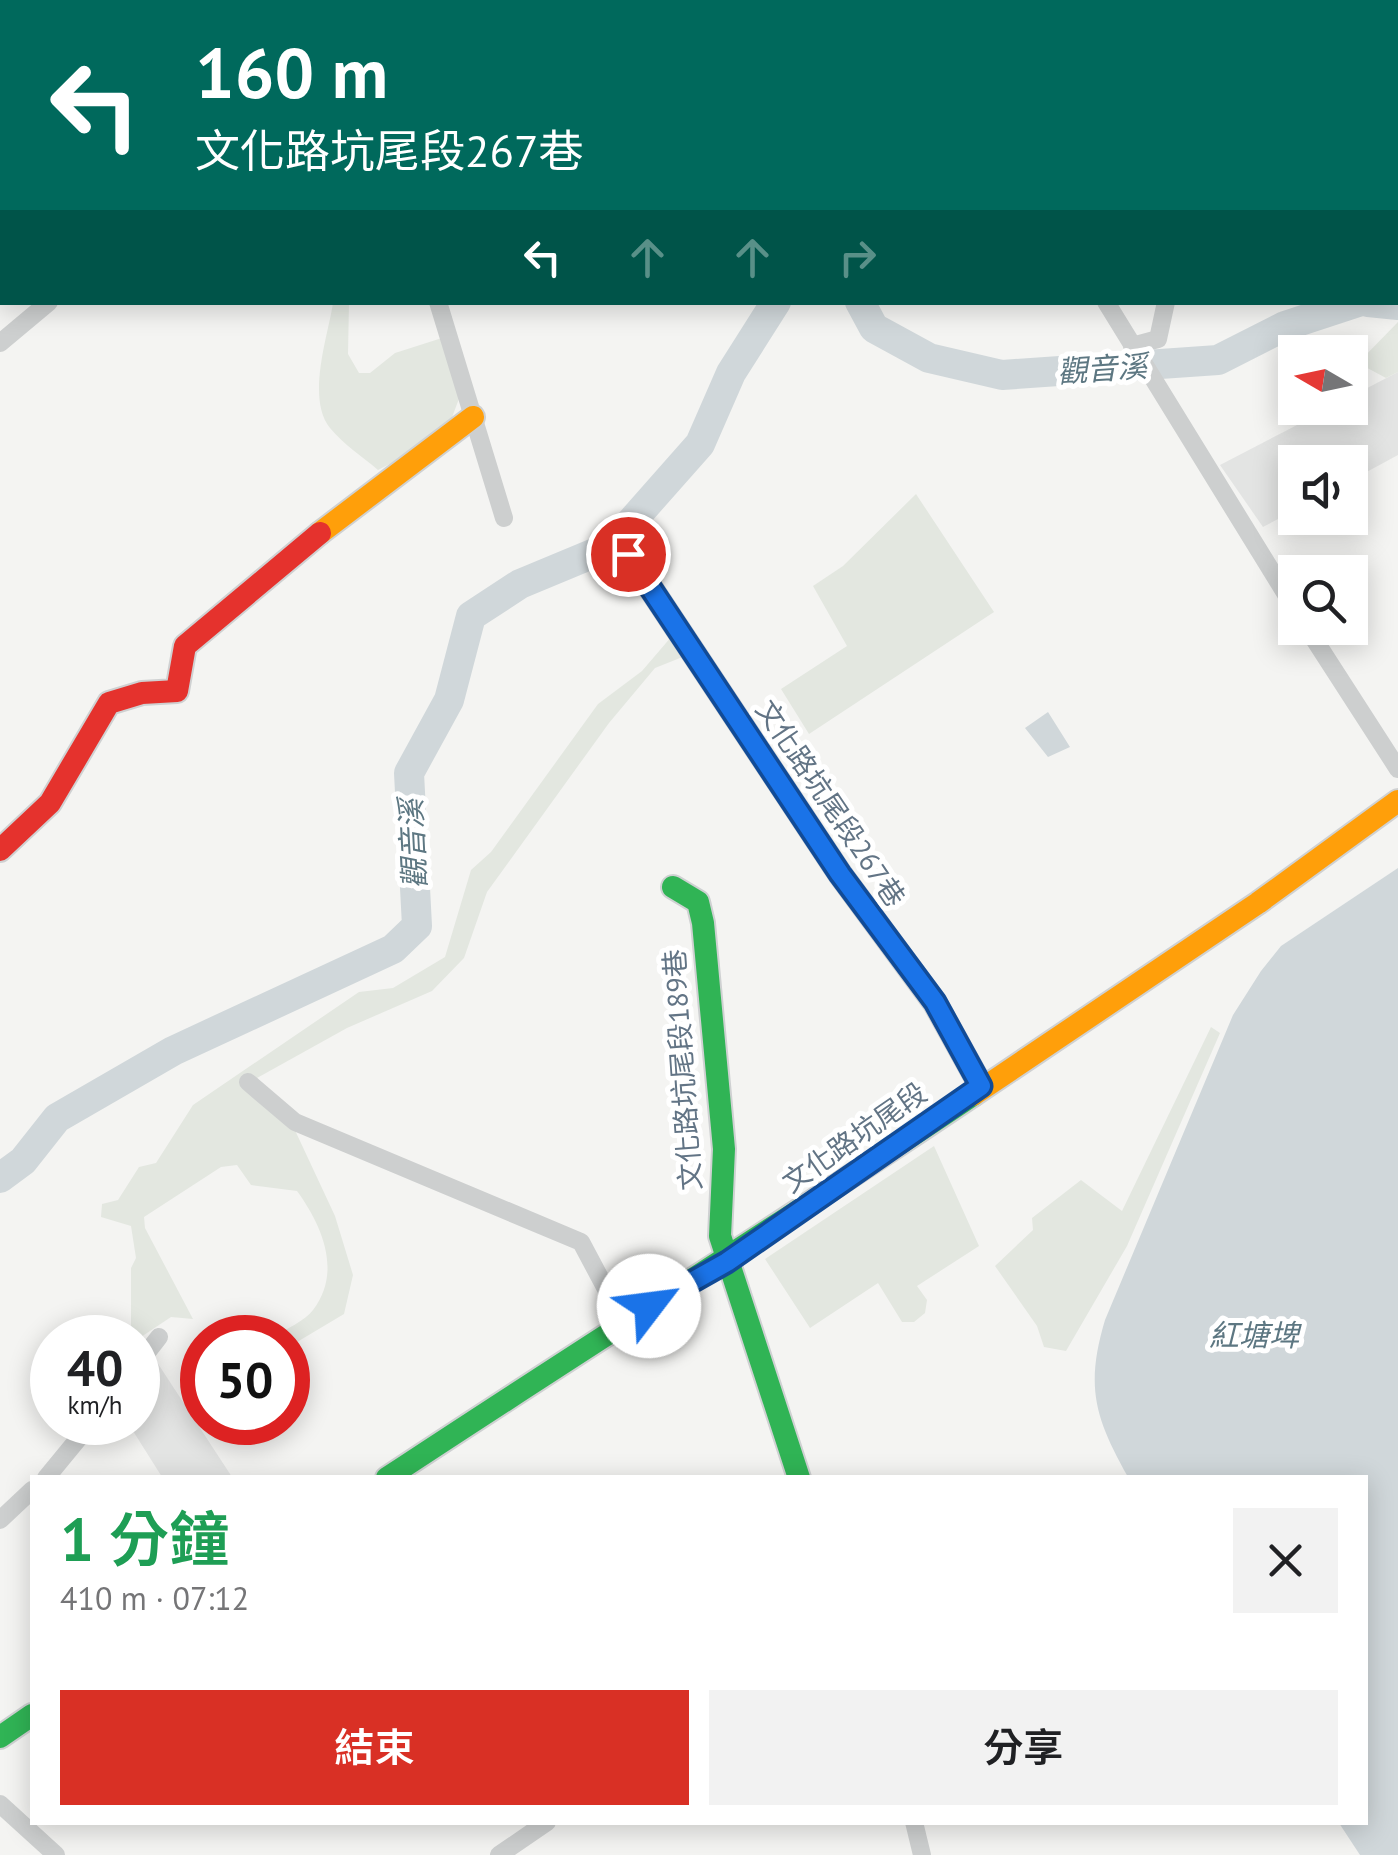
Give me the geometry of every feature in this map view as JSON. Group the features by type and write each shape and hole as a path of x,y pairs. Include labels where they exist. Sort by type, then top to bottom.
{"street":[{"path":"0,343 45,305"},
{"path":"439,305 504,518"},
{"path":"1108,305 1278,581"},
{"path":"1134,348 1158,339 1165,305"},
{"path":"0,850 24,833 52,803 108,703 142,692 177,691 185,646 374,488 442,444 473,417"},
{"name":"文化路坑尾段267巷","path":"628,554 840,874 935,1002 981,1086"},
{"path":"1318,645 1398,769"},
{"name":"文化路坑尾段","path":"392,1475 623,1321 727,1262 981,1086 1258,903 1398,800"},
{"name":"文化路坑尾段189巷","path":"673,888 698,902 703,923 724,1149 720,1236 798,1475"},
{"path":"248,1082 295,1122 581,1242 623,1321"},
{"path":"48,1475 73,1445"},
{"path":"0,1520 30,1492"},
{"path":"0,1737 30,1716"},
{"path":"0,1804 56,1855"},
{"path":"498,1855 543,1825"},
{"path":"915,1825 922,1855"}],"shaded area":[{"path":"333,305 349,305 348,354 359,373 370,373 395,353 442,338 460,396 445,436 378,470 330,428 323,415 319,384"},
{"path":"1398,322 1398,372 1386,378 1368,368 1368,353"},
{"path":"1398,372 1398,455 1368,471 1368,445 1278,445 1278,519 1263,527 1220,465 1297,425 1368,425 1368,388"},
{"path":"916,494 994,612 809,734 781,689 847,646 813,586 843,566"},
{"path":"672,636 690,654 655,668 609,723 487,892 464,958 432,991 347,1028 257,1078 293,1126 335,1216 353,1275 344,1314 310,1334 308,1315 327,1280 321,1233 297,1191 251,1185 237,1165 221,1167 144,1217 145,1228 191,1315 171,1317 160,1324 160,1315 131,1315 131,1268 136,1258 131,1226 101,1217 102,1204 118,1200 139,1167 156,1163 193,1105 359,992 393,988 445,957 471,870 491,852 598,704 642,671"},
{"path":"1211,1027 1220,1033 1127,1246 1066,1351 1044,1347 1037,1326 995,1266 1033,1230 1032,1218 1081,1180 1122,1211"},
{"path":"934,1146 979,1246 917,1286 927,1300 925,1313 914,1322 902,1322 878,1283 810,1328 765,1259"},
{"path":"160,1367 180,1397 180,1445 211,1445 231,1475 161,1475 142,1445 160,1445"}],"water":[{"path":"1048,712 1070,747 1048,757 1025,728"},
{"name":"紅塘埤","path":"1398,868 1398,1855 1360,1855 1340,1825 1368,1825 1368,1475 1127,1475 1108,1437 1097,1402 1096,1364 1105,1320 1233,1015 1281,946"}],"waterway":[{"name":"觀音溪","path":"0,1178 23,1161 57,1118 173,1051 393,949 417,926 409,773 449,700 471,616 520,584 609,547 700,444 731,373 774,305"},
{"name":"觀音溪","path":"862,305 874,328 929,358 1002,375 1218,360 1285,326 1349,305"}],"traffic: fast":[{"path":"628,554 840,874 935,1003 981,1086"},
{"path":"673,887 698,902 703,923 724,1149 720,1236 798,1475"},
{"path":"392,1475 973,1095"},
{"path":"0,1737 30,1716"}],"traffic: slow":[{"path":"320,533 473,417"},
{"path":"973,1095 1258,903 1398,801"}],"traffic: jam":[{"path":"0,850 50,803 109,703 142,693 177,691 185,646 320,533"}],"route":[{"path":"628,554 840,874 935,1002 981,1086 727,1262 649,1306"}]}
